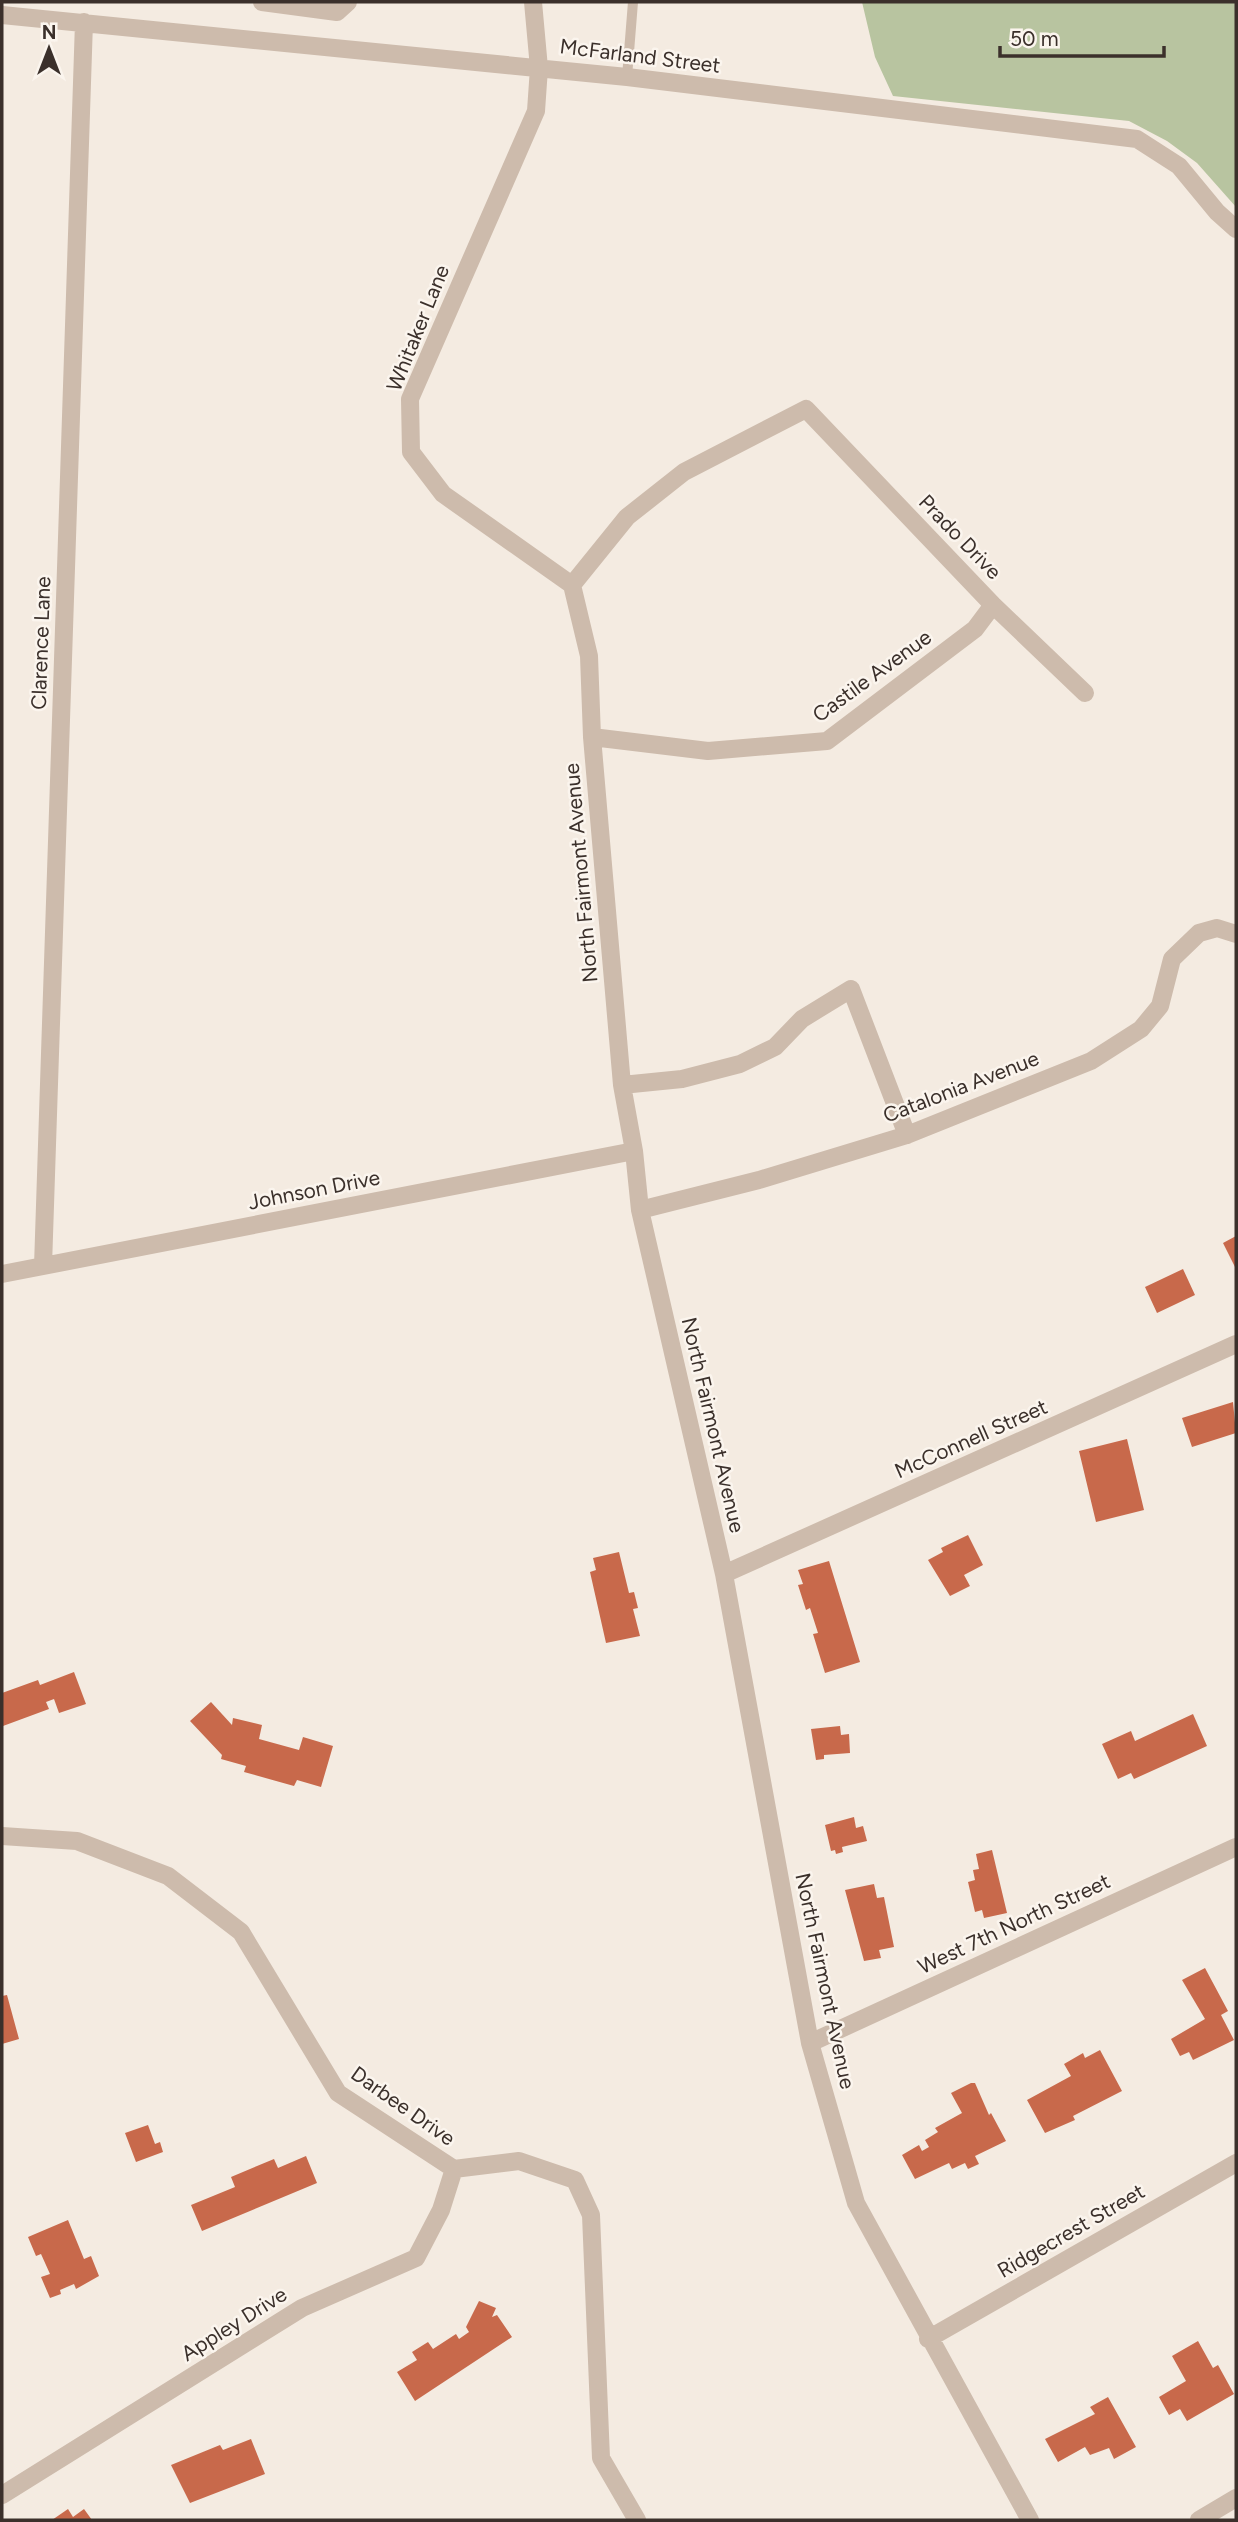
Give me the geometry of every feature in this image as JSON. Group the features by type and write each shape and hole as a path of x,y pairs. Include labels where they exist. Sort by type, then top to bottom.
{"street":[{"path":"262,2 337,12 348,2"},
{"name":"Whitaker Lane","path":"533,2 539,68 536,111 410,399 411,452 443,494 572,584"},
{"name":"McFarland Street","path":"2,15 627,77 1137,139 1179,166 1217,212 1236,229"},
{"name":"Clarence Lane","path":"43,1265 84,22"},
{"name":"Prado Drive","path":"572,584 626,517 684,472 806,409 993,605 1085,692"},
{"name":"North Fairmont Avenue","path":"572,584 589,656 592,737 622,1085 634,1151 640,1210 723,1574 810,2043 856,2203 928,2339 1030,2520"},
{"name":"Castile Avenue","path":"592,737 708,751 827,741 975,629 993,605"},
{"name":"Catalonia Avenue","path":"640,1210 759,1180 906,1135 1091,1061 1147,1021 1160,1006 1172,959 1199,933 1217,928 1236,934"},
{"path":"622,1085 682,1079 740,1064 775,1047 802,1018 851,989 906,1135"},
{"name":"Johnson Drive","path":"2,1274 634,1151"},
{"name":"McConnell Street","path":"723,1574 1236,1344"},
{"name":"Darbee Drive","path":"2,1836 77,1841 169,1876 241,1932 338,2094 454,2169 519,2161 575,2180 591,2215 601,2458 637,2520"},
{"name":"West 7th North Street","path":"810,2043 1236,1847"},
{"name":"Ridgecrest Street","path":"928,2339 1236,2163"},
{"name":"Appley Drive","path":"2,2495 302,2308 416,2258 441,2210 454,2169"},
{"path":"1199,2520 1236,2498"}],"lane":[{"path":"627,77 633,2"}],"green space":[{"path":"862,2 1236,2 1236,207 1197,163 1167,141 1129,121 893,96 875,57"}],"building":[{"path":"1236,1236 1236,1269 1223,1243"},
{"path":"1183,1269 1195,1295 1157,1313 1145,1287"},
{"path":"1233,1402 1236,1433 1192,1447 1182,1418"},
{"path":"1127,1439 1144,1510 1096,1522 1079,1451"},
{"path":"968,1535 983,1565 964,1575 970,1586 950,1596 928,1560 943,1552 941,1548"},
{"path":"619,1552 629,1593 634,1592 638,1608 633,1609 640,1636 606,1643 590,1572 596,1570 593,1558"},
{"path":"829,1561 860,1662 825,1673 813,1634 818,1633 810,1608 806,1610 798,1585 803,1584 798,1570"},
{"path":"74,1672 86,1704 59,1713 54,1699 46,1702 49,1709 3,1726 2,1693 38,1680 40,1685"},
{"path":"211,1702 232,1725 233,1718 262,1725 259,1739 299,1750 303,1737 333,1746 321,1787 297,1780 294,1786 244,1772 246,1766 221,1759 222,1755 190,1721"},
{"path":"1193,1714 1207,1746 1134,1779 1131,1773 1118,1779 1102,1744 1131,1731 1135,1741"},
{"path":"840,1726 841,1735 849,1734 850,1753 824,1755 824,1759 816,1760 811,1729"},
{"path":"854,1817 856,1828 863,1826 867,1841 842,1847 843,1852 836,1854 835,1850 831,1851 825,1825"},
{"path":"992,1850 1007,1913 984,1918 982,1910 975,1912 968,1882 975,1880 973,1870 979,1869 976,1854"},
{"path":"874,1884 877,1898 884,1897 894,1947 879,1950 881,1958 864,1961 845,1890"},
{"path":"1205,1968 1228,2011 1221,2015 1234,2040 1193,2060 1189,2052 1180,2056 1171,2039 1205,2019 1182,1980"},
{"path":"7,1995 19,2039 2,2044 2,1996"},
{"path":"1100,2050 1122,2091 1073,2116 1075,2120 1045,2133 1027,2100 1071,2076 1064,2064 1083,2053 1085,2058"},
{"path":"975,2083 989,2115 991,2113 1006,2141 975,2156 979,2164 968,2169 965,2163 952,2169 949,2163 915,2179 902,2155 919,2145 922,2151 929,2147 925,2140 938,2132 935,2128 962,2113 951,2093"},
{"path":"148,2125 155,2144 160,2142 163,2152 136,2162 125,2133"},
{"path":"306,2156 317,2183 202,2231 191,2205 235,2187 231,2177 274,2159 278,2168"},
{"path":"68,2220 84,2259 91,2256 99,2276 76,2289 74,2284 60,2290 61,2294 50,2298 41,2277 50,2274 41,2254 36,2256 28,2237"},
{"path":"479,2301 496,2308 492,2317 497,2315 512,2337 415,2401 397,2372 417,2360 412,2352 428,2342 433,2349 456,2334 459,2339 469,2332 466,2327"},
{"path":"1198,2341 1213,2368 1218,2365 1234,2394 1187,2421 1180,2409 1169,2415 1159,2397 1186,2381 1172,2356"},
{"path":"1108,2397 1136,2447 1114,2459 1109,2448 1090,2455 1085,2447 1058,2462 1045,2439 1095,2414 1090,2407"},
{"path":"251,2439 265,2474 190,2503 171,2465 220,2445 223,2450"},
{"path":"68,2509 73,2517 84,2509 92,2520 52,2520"}]}
